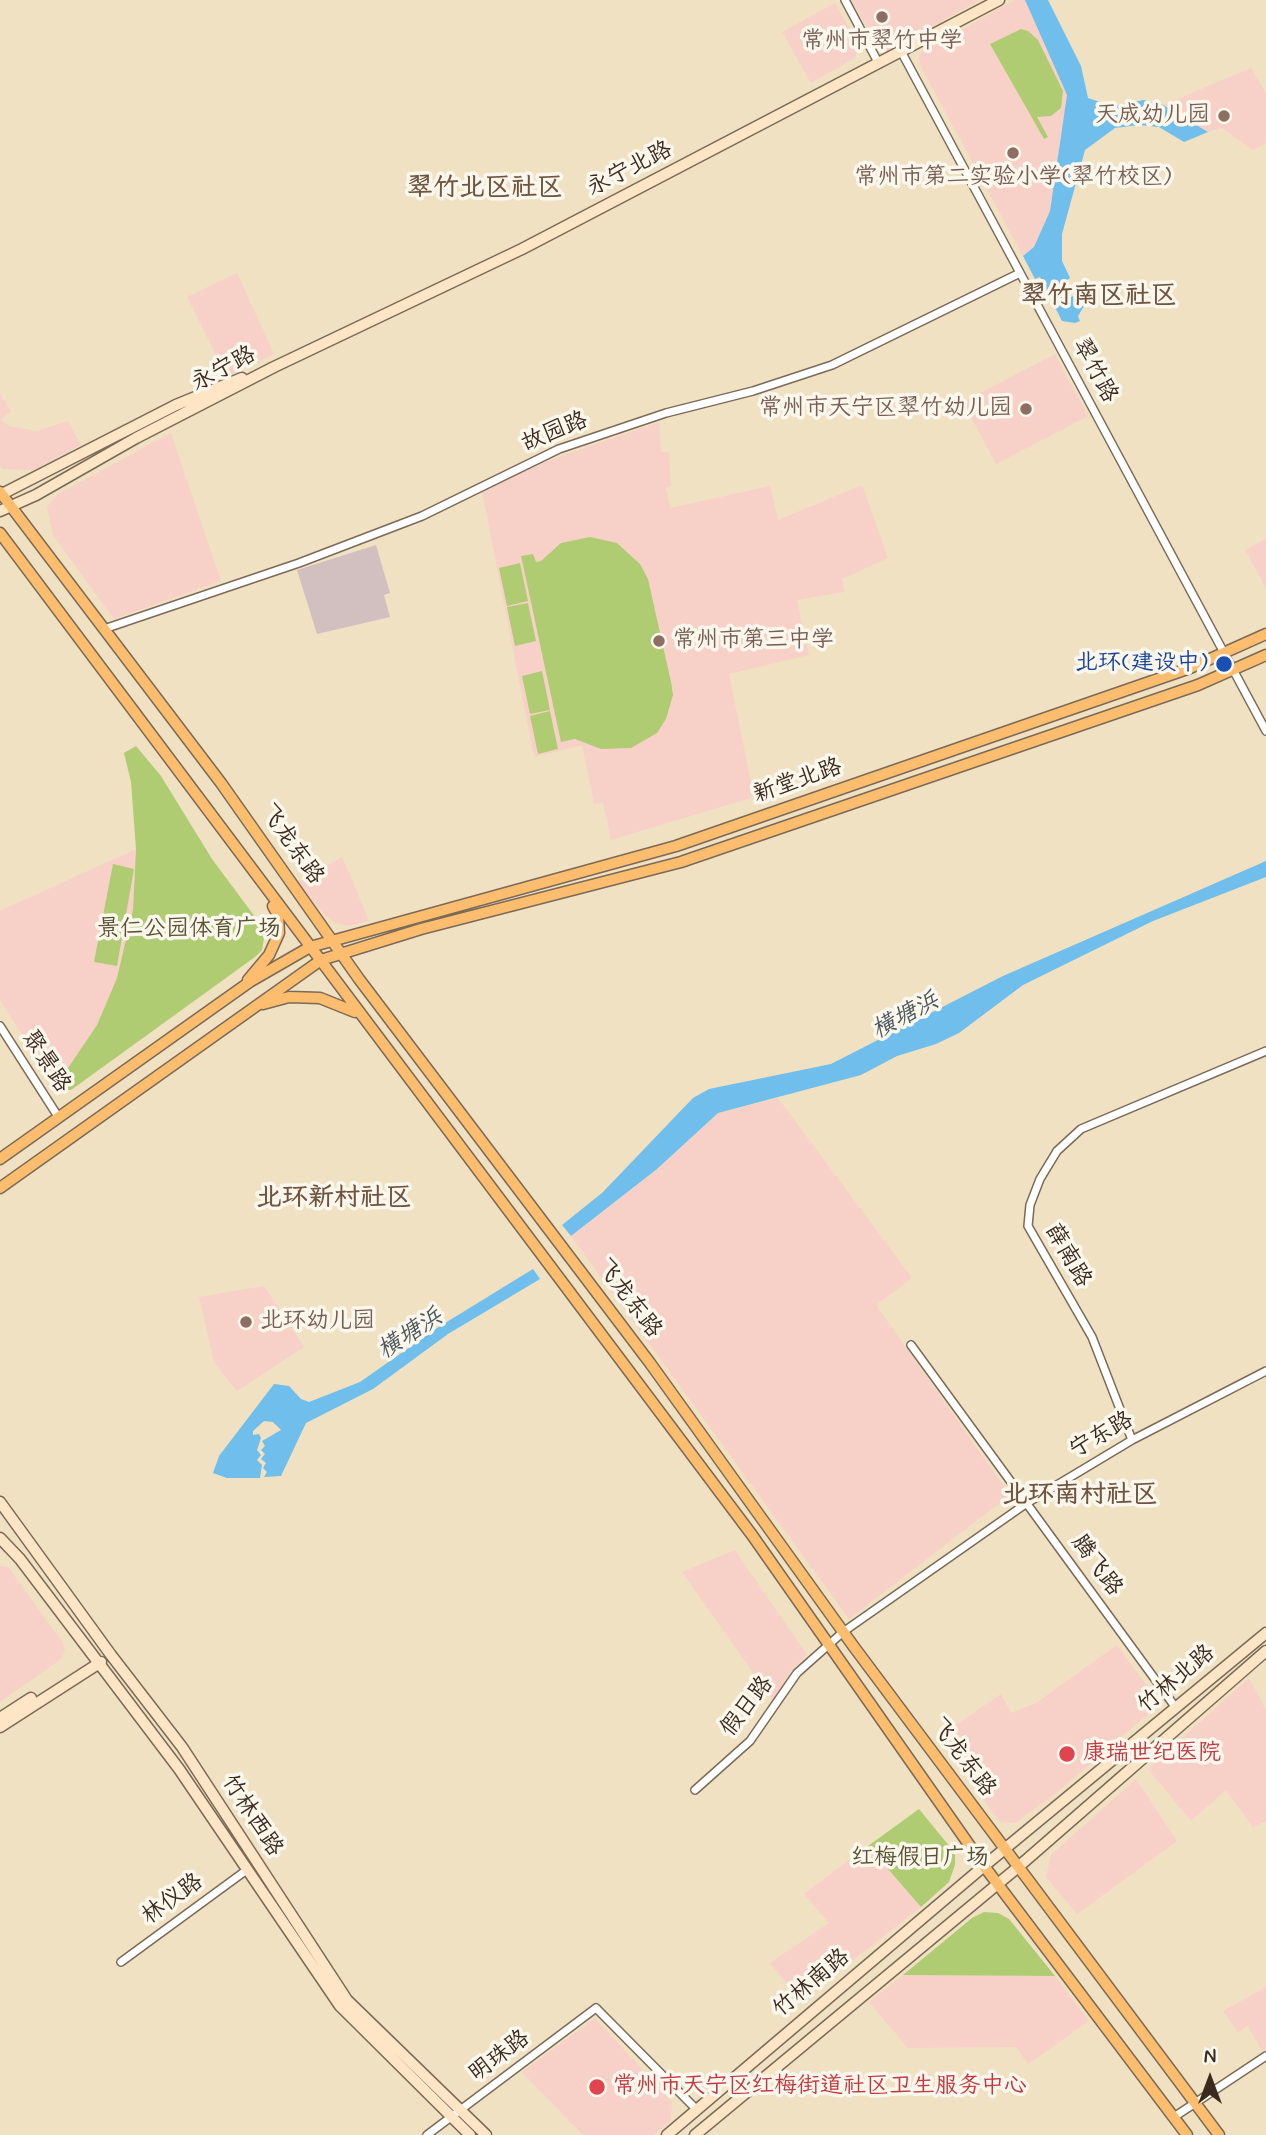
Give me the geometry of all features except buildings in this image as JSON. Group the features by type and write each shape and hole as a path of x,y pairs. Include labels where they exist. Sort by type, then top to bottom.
{"main road":[{"name":"永宁北路","path":"274,366 522,249 999,0"},
{"name":"永宁路","path":"1,494 176,405 274,366"},
{"name":"永宁路","path":"0,511 274,366"},
{"name":"飞龙东路","path":"1,494 334,939 359,979 650,1363 1017,1868 1219,2135"},
{"name":"飞龙东路","path":"0,533 752,1535 984,1866 1187,2135"},
{"name":"新堂北路","path":"242,988 310,947 676,846 1190,668 1266,634"},
{"name":"新堂北路","path":"0,1188 321,961 433,926 681,862 1198,685 1266,655"},
{"path":"0,1159 242,988 269,955 279,933 278,915 262,884"},
{"path":"256,1006 289,998 320,998 343,1005 361,1015"},
{"name":"竹林西路","path":"0,1502 109,1653 182,1747 347,2000 457,2114 470,2135"},
{"name":"竹林西路","path":"0,1538 11,1548 95,1662 179,1769 340,2006 457,2114 486,2135"},
{"name":"竹林北路","path":"984,1866 1266,1633"},
{"name":"竹林北路","path":"998,1883 1266,1651"},
{"path":"0,1727 109,1653"},
{"path":"0,1718 95,1662"},
{"name":"竹林南路","path":"667,2135 984,1866"},
{"name":"竹林南路","path":"695,2135 998,1883"}],"street":[{"path":"845,0 879,65"},
{"name":"翠竹路","path":"902,53 1266,731"},
{"name":"故园路","path":"104,629 299,563 418,517 559,449 666,413 753,391 832,365 1020,272"},
{"name":"聚景路","path":"0,1026 18,1058 59,1118"},
{"name":"薛南路","path":"1132,1440 1092,1337 1028,1226 1030,1205 1040,1179 1057,1151 1081,1129 1266,1051"},
{"name":"腾飞路","path":"911,1345 1176,1708"},
{"name":"宁东路","path":"828,1644 1027,1503 1132,1440 1266,1371"},
{"path":"0,1555 11,1548"},
{"name":"假日路","path":"695,1790 750,1741 797,1673 828,1644"},
{"name":"林仪路","path":"121,1962 248,1869"},
{"name":"明珠路","path":"427,2135 596,2008 697,2110"},
{"path":"1174,2118 1266,2056"}],"shaded area":[{"path":"852,0 980,0 888,51 880,50"},
{"name":"常州市第二实验小学(翠竹校区)","path":"1015,0 1025,0 1067,95 1050,211 1034,247 1023,256 919,63 920,53"},
{"path":"835,3 858,43 855,58 811,83 782,32"},
{"name":"天成幼儿园","path":"1251,68 1266,93 1266,143 1253,150 1222,128 1208,132 1163,105"},
{"path":"237,273 274,354 227,377 187,297"},
{"name":"常州市天宁区翠竹幼儿园","path":"1055,354 1088,416 996,464 963,402"},
{"path":"0,394 11,411 0,420"},
{"path":"0,420 9,426 37,431 68,421 81,445 33,470 3,469 0,466"},
{"name":"常州市第三中学","path":"659,422 661,452 669,452 671,486 666,488 670,508 770,486 778,520 862,485 888,558 842,579 844,592 797,600 809,655 729,674 754,797 611,840 603,803 594,804 582,745 534,757 482,492 530,467"},
{"path":"171,433 221,581 114,619 53,535 47,507 58,494"},
{"path":"1266,539 1266,588 1245,550"},
{"path":"376,545 390,593 384,595 390,617 317,634 297,570"},
{"path":"136,849 133,908 117,978 97,1025 76,1059 64,1074 47,1074 0,1000 0,911"},
{"path":"342,857 369,921 349,926 335,923 321,911 298,882"},
{"path":"778,1098 912,1278 876,1305 1010,1495 849,1619 571,1236 657,1169 718,1113"},
{"name":"北环幼儿园","path":"264,1286 304,1347 237,1391 214,1362 199,1297"},
{"path":"735,1550 807,1655 792,1669 773,1701 682,1572"},
{"path":"0,1566 8,1567 63,1643 65,1651 61,1659 0,1702"},
{"path":"1117,1645 1160,1704 1055,1794 1015,1823 1000,1822 938,1737 1001,1694 1011,1713 1036,1703"},
{"path":"1249,1678 1266,1710 1266,1821 1253,1827 1226,1790 1191,1821 1148,1769"},
{"path":"1136,1779 1177,1841 1077,1914 1046,1877 1051,1855"},
{"path":"868,1846 921,1907 801,2001 770,1963 829,1923 804,1894"},
{"path":"903,1975 1055,1976 1089,2021 1028,2064 1016,2047 908,2048 869,2002"},
{"path":"1266,1987 1266,2049 1262,2051 1248,2026 1238,2032 1223,2011"},
{"name":"常州市天宁区红梅街道社区卫生服务中心","path":"595,2018 672,2102 671,2120 654,2135 583,2135 522,2072"}],"green space":[{"path":"1021,29 1028,31 1038,40 1063,91 1061,108 1051,116 1037,117 1048,137 1044,139 990,44"},
{"path":"590,537 617,543 640,564 648,579 671,682 673,695 666,719 657,733 631,748 601,749 575,739 561,742 521,556 533,554 536,562 541,561 561,543"},
{"path":"520,563 528,601 507,606 499,568"},
{"path":"528,603 536,641 515,646 507,607"},
{"path":"542,671 550,710 530,714 522,676"},
{"path":"550,711 558,749 538,754 530,716"},
{"name":"景仁公园体育广场","path":"136,746 161,776 212,859 264,929 262,950 71,1090 62,1090 54,1086 47,1074 64,1074 97,1025 117,978 133,909 136,849 131,782 124,753"},
{"path":"113,864 134,869 117,966 94,962"},
{"name":"红梅假日广场","path":"919,1809 955,1855 955,1865 949,1882 921,1907 868,1846"},
{"path":"984,1912 998,1913 1009,1919 1055,1976 903,1975 972,1918"}],"water":[{"path":"1025,0 1048,0 1081,66 1088,98 1112,106 1144,100 1163,105 1208,132 1184,142 1159,127 1139,125 1115,128 1085,150 1062,234 1062,261 1070,278 1064,282 1071,297 1082,292 1086,299 1082,301 1084,306 1078,316 1080,321 1075,323 1062,321 1040,277 1035,279 1023,256 1034,247 1050,211 1067,95"},
{"path":"1266,861 1266,877 1153,921 1023,985 959,1033 936,1044 897,1056 861,1075 718,1113 657,1169 571,1236 562,1225 602,1193 693,1098 709,1089 831,1064 1003,976"},
{"path":"533,1269 540,1279 448,1334 373,1389 306,1423 281,1476 264,1477 267,1472 263,1468 266,1463 261,1459 265,1454 261,1450 265,1446 262,1441 281,1430 273,1422 264,1421 253,1431 253,1435 259,1434 261,1438 257,1450 261,1455 257,1460 262,1465 260,1478 227,1478 213,1473 219,1456 274,1384 289,1386 301,1399 309,1402 360,1382 437,1328"}],"place":[{"name":"常州市翠竹中学","path":"882,17"},
{"name":"天成幼儿园","path":"1224,116"},
{"name":"常州市第二实验小学(翠竹校区)","path":"1013,153"},
{"name":"常州市天宁区翠竹幼儿园","path":"1026,409"},
{"name":"常州市第三中学","path":"659,641"},
{"name":"北环(建设中)","path":"1224,664"},
{"name":"北环幼儿园","path":"246,1322"},
{"name":"康瑞世纪医院","path":"1067,1754"},
{"name":"常州市天宁区红梅街道社区卫生服务中心","path":"597,2087"}],"district":[{"name":"翠竹北区社区","path":"485,190"},
{"name":"翠竹南区社区","path":"1099,298"},
{"name":"北环新村社区","path":"334,1200"},
{"name":"北环南村社区","path":"1080,1497"}],"water label":[{"name":"横塘浜","path":"906,1017"},
{"name":"横塘浜","path":"411,1335"}]}
